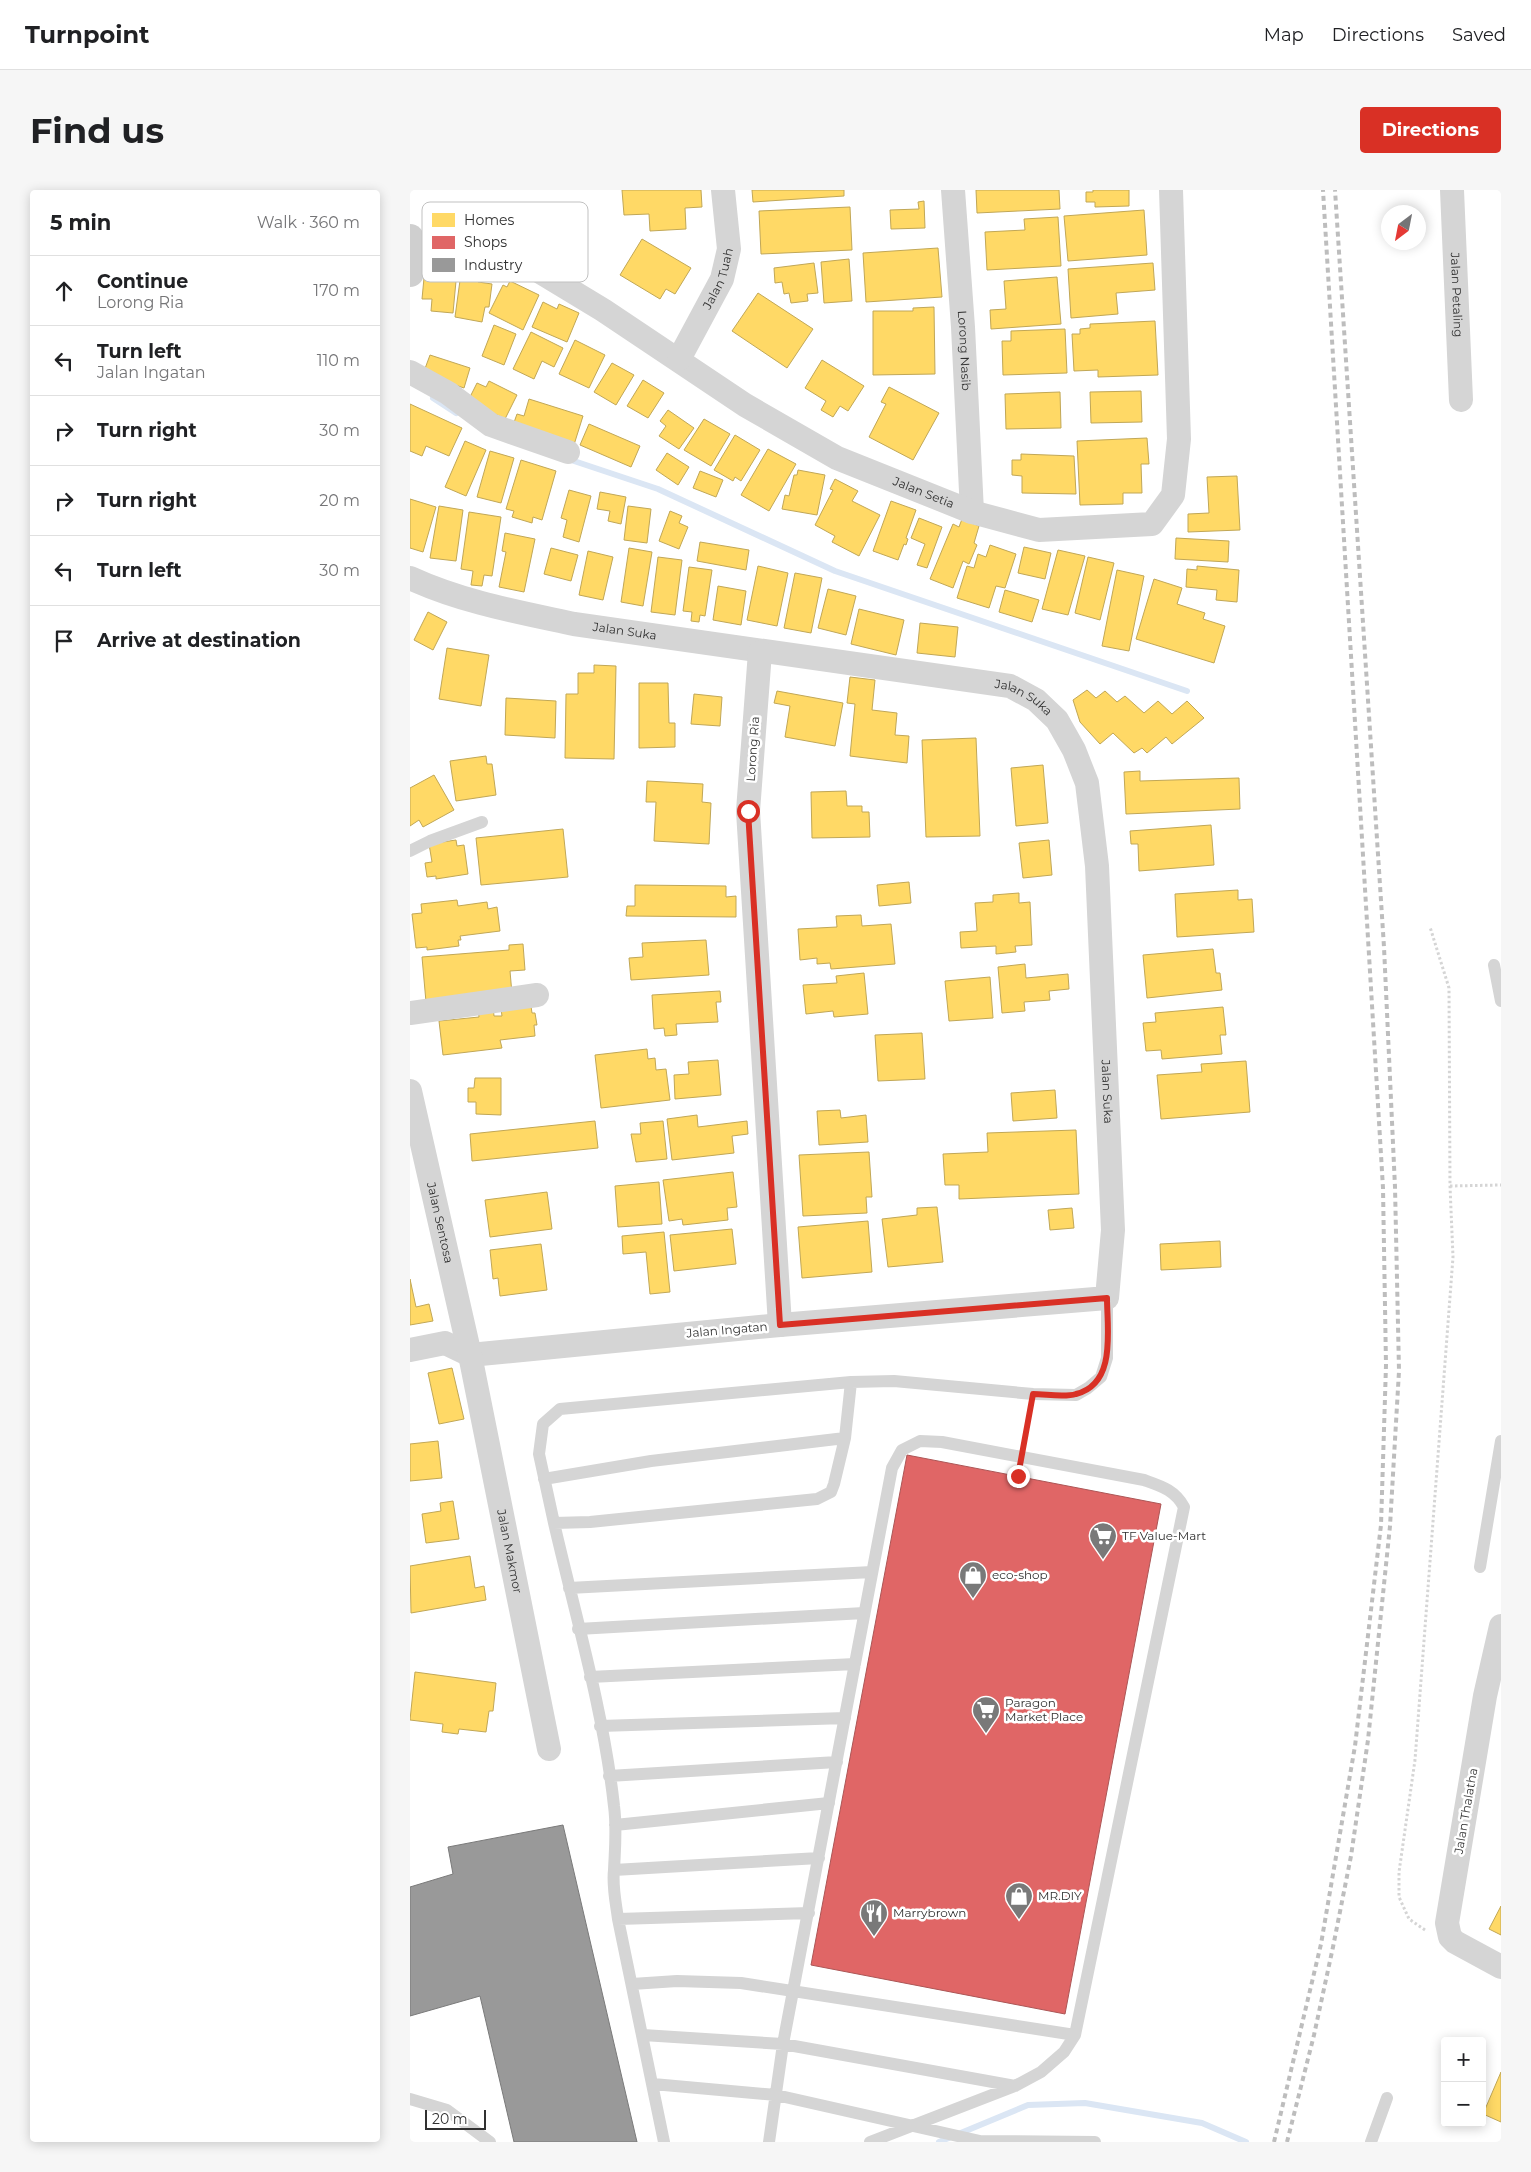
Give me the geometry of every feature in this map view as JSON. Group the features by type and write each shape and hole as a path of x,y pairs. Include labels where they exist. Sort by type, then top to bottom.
{"street":[{"name":"Jalan Tuah","path":"679,359 722,279 729,249 724,190"},
{"name":"Lorong Nasib","path":"952,190 972,512"},
{"name":"Jalan Setia","path":"556,282 679,359 744,405 837,458 972,512 1039,530 1152,524 1173,495 1179,439 1171,190"},
{"name":"Jalan Petaling","path":"1452,190 1461,400"},
{"path":"410,372 448,393 491,425 568,452"},
{"name":"Jalan Suka","path":"410,578 441,592 507,610 574,624 760,652 1010,686 1036,700 1057,720 1074,750 1086,783 1097,866 1113,1230 1107,1298"},
{"name":"Lorong Ria","path":"760,652 748,811 780,1325"},
{"path":"410,1013 537,995"},
{"name":"Jalan Sentosa","path":"410,1091 470,1355"},
{"name":"Jalan Ingatan","path":"470,1355 780,1325 1107,1298"},
{"path":"410,1350 445,1343 470,1355"},
{"name":"Jalan Makmor","path":"470,1355 549,1749"},
{"name":"Jalan Thalatha","path":"1450,1937 1447,1923 1493,1699 1501,1626"},
{"path":"1450,1937 1461,1946 1501,1967"}],"lane":[{"path":"410,851 430,840 482,822"},
{"path":"1494,965 1501,1001"},
{"path":"664,2142 618,1919 614,1870 617,1850 616,1825 600,1726 539,1454 543,1424 560,1409 851,1382 894,1381 1033,1394 1076,1394 1088,1388 1101,1376 1107,1358 1107,1298"},
{"path":"554,1523 590,1522 817,1499 831,1492 834,1484 844,1438 851,1382"},
{"path":"544,1479 624,1465 844,1438"},
{"path":"769,2142 783,2044 864,1613 892,1468 902,1450 920,1441 942,1442 1144,1480 1163,1486 1178,1495 1184,1507 1075,2035 1064,2052 1041,2072 1015,2086 870,2142"},
{"path":"1480,1567 1501,1441"},
{"path":"569,1588 872,1572"},
{"path":"578,1630 864,1613"},
{"path":"590,1678 855,1664"},
{"path":"600,1726 845,1718"},
{"path":"609,1776 836,1762"},
{"path":"616,1825 829,1804"},
{"path":"614,1870 819,1858"},
{"path":"618,1919 809,1913"},
{"path":"632,1984 677,1981 741,1983 1075,2035"},
{"path":"643,2035 783,2044 1015,2086"},
{"path":"653,2084 776,2095 980,2141 1095,2142"},
{"path":"410,2098 447,2110 490,2142"},
{"path":"1371,2142 1387,2098"}],"path":[{"path":"1430,927 1448,988 1450,1186 1453,1257 1415,1760 1398,1872 1399,1897 1409,1919 1421,1928 1450,1937"},
{"path":"1450,1186 1501,1185"},
{"path":"1018,1476 1033,1394"}],"building: Homes":[{"path":"622,190 701,190 702,207 685,208 686,229 650,231 649,214 624,215"},
{"path":"752,190 844,190 844,196 753,202"},
{"path":"976,190 1059,190 1060,209 977,213"},
{"path":"1093,190 1129,190 1129,206 1095,207 1095,202 1086,202 1086,192 1093,192"},
{"path":"924,201 925,228 891,229 890,210 919,209 918,202"},
{"path":"850,207 852,250 761,254 759,211"},
{"path":"1144,210 1147,255 1068,261 1064,216"},
{"path":"1058,217 1061,266 987,270 985,232 1025,230 1024,219"},
{"path":"642,239 691,268 675,294 666,289 660,299 620,275"},
{"path":"938,248 942,297 866,302 863,253"},
{"path":"849,259 852,301 824,303 821,262"},
{"path":"814,263 818,293 807,294 808,301 791,303 789,293 784,294 782,282 775,283 774,268"},
{"path":"1153,263 1155,290 1116,293 1118,314 1071,318 1068,269"},
{"path":"1057,277 1061,324 991,329 990,310 1006,309 1004,281"},
{"path":"424,282 456,282 453,313 431,311 432,299 422,299"},
{"path":"460,282 492,284 489,307 485,307 482,322 455,317"},
{"path":"510,282 512,282 539,295 523,330 489,313 503,285 507,287"},
{"path":"758,293 813,329 787,368 732,331"},
{"path":"543,302 557,309 559,304 579,313 567,342 532,327"},
{"path":"934,307 935,374 873,375 873,311 913,311 913,308"},
{"path":"1155,321 1158,375 1098,377 1098,370 1074,371 1072,334 1080,334 1080,329 1090,328 1090,324"},
{"path":"494,325 516,334 504,365 482,356"},
{"path":"1065,329 1067,373 1003,375 1002,341 1011,341 1011,331"},
{"path":"531,332 563,348 554,367 542,361 534,379 513,369"},
{"path":"575,340 605,355 589,388 559,374"},
{"path":"430,355 470,368 464,388 423,374"},
{"path":"822,360 864,386 848,411 840,406 833,417 821,410 826,401 805,388"},
{"path":"612,363 634,375 616,405 594,392"},
{"path":"643,380 664,393 648,418 627,406"},
{"path":"489,381 517,395 505,419 468,401 477,383 486,387"},
{"path":"889,387 939,413 913,460 869,437 886,404 881,402"},
{"path":"1141,391 1142,422 1091,423 1090,392"},
{"path":"1060,392 1061,428 1006,429 1005,394"},
{"path":"529,399 583,416 573,448 512,428 517,414 524,416"},
{"path":"410,404 462,428 449,456 426,446 422,456 410,451"},
{"path":"668,410 694,428 679,449 659,436 666,426 660,421"},
{"path":"704,419 730,434 711,466 684,450"},
{"path":"589,424 640,446 631,467 580,445"},
{"path":"735,435 760,450 741,481 735,477 733,481 714,470"},
{"path":"1147,438 1149,464 1141,464 1142,493 1123,493 1123,504 1080,505 1077,441"},
{"path":"465,441 486,450 466,496 445,487"},
{"path":"768,449 796,464 769,511 741,495"},
{"path":"490,451 514,458 501,503 477,497"},
{"path":"667,453 689,467 678,485 656,470"},
{"path":"1021,454 1074,456 1076,494 1022,493 1022,476 1012,475 1012,460 1021,460"},
{"path":"521,460 556,471 542,520 533,517 532,523 512,517 514,511 506,509"},
{"path":"798,470 825,475 817,515 782,509 785,495 789,496 794,475 797,475"},
{"path":"700,471 723,480 716,497 693,488"},
{"path":"1237,476 1240,530 1188,532 1188,514 1209,513 1207,477"},
{"path":"835,479 858,491 852,501 880,515 859,556 832,542 835,536 815,525 833,490 830,489"},
{"path":"569,490 591,496 579,542 563,537 567,520 561,518"},
{"path":"600,492 626,497 621,524 608,521 610,511 597,509"},
{"path":"410,499 436,507 423,552 410,548"},
{"path":"891,501 916,510 906,538 908,539 906,545 904,544 898,560 873,551"},
{"path":"439,506 463,510 456,561 430,558"},
{"path":"628,506 651,509 647,543 624,540"},
{"path":"670,511 682,516 679,523 688,527 679,549 659,541"},
{"path":"469,512 501,517 492,576 484,575 482,586 471,585 473,571 461,569"},
{"path":"919,518 942,527 927,568 917,565 925,544 911,538"},
{"path":"962,519 979,526 974,543 977,545 969,564 963,561 953,588 930,579 953,524 959,527"},
{"path":"505,533 535,539 524,592 499,587 506,552 502,551"},
{"path":"1176,538 1229,541 1228,562 1175,559"},
{"path":"700,542 749,550 746,570 697,561"},
{"path":"990,545 1016,554 1005,588 996,586 989,608 957,598 967,566 974,568 978,554 986,557"},
{"path":"1024,547 1051,553 1045,579 1018,573"},
{"path":"551,548 578,555 571,581 544,574"},
{"path":"629,548 652,552 643,606 621,602"},
{"path":"1058,550 1085,556 1068,615 1042,609"},
{"path":"588,551 613,557 603,600 579,595"},
{"path":"658,557 682,560 675,615 651,612"},
{"path":"1088,557 1114,563 1100,620 1075,613"},
{"path":"758,566 788,573 777,626 747,620"},
{"path":"1197,566 1239,570 1237,602 1216,600 1217,590 1186,587 1187,569 1197,570"},
{"path":"689,567 712,570 705,616 700,615 699,622 691,621 692,612 683,611"},
{"path":"1117,570 1144,576 1129,651 1102,646"},
{"path":"795,573 822,578 811,633 784,628"},
{"path":"1154,579 1182,588 1177,604 1205,613 1203,619 1225,626 1214,663 1136,639"},
{"path":"718,586 746,591 741,625 713,620"},
{"path":"828,589 856,596 846,635 818,628"},
{"path":"1005,590 1039,600 1032,622 999,612"},
{"path":"859,609 904,620 896,655 851,644"},
{"path":"428,612 447,622 433,650 414,640"},
{"path":"920,623 958,627 955,657 917,653"},
{"path":"447,648 489,655 481,706 439,699"},
{"path":"594,665 616,666 614,759 565,758 566,694 578,694 578,673 594,673"},
{"path":"850,677 875,680 872,710 897,713 895,735 909,736 907,763 850,756 855,704 847,703"},
{"path":"639,683 668,683 669,723 675,723 675,747 639,748"},
{"path":"1087,690 1096,698 1105,691 1117,702 1125,696 1144,713 1158,701 1172,714 1187,701 1204,718 1172,744 1166,737 1147,753 1142,748 1134,753 1113,733 1100,744 1080,722 1073,700"},
{"path":"777,691 843,703 835,746 785,737 790,706 774,703"},
{"path":"694,694 722,697 720,726 691,724"},
{"path":"506,698 556,701 555,738 505,735"},
{"path":"976,738 980,836 926,837 922,740"},
{"path":"486,756 487,764 492,764 496,795 456,801 450,761"},
{"path":"1043,765 1048,823 1016,826 1011,768"},
{"path":"1140,771 1140,781 1239,778 1240,809 1126,814 1124,772"},
{"path":"434,775 454,810 423,827 419,820 410,826 410,788"},
{"path":"647,781 703,784 702,802 711,803 709,844 654,841 656,802 646,802"},
{"path":"846,791 847,806 862,806 862,812 869,812 870,837 812,838 811,792"},
{"path":"1211,825 1214,865 1139,871 1138,844 1131,844 1130,831"},
{"path":"563,829 568,877 481,885 476,838"},
{"path":"456,840 457,846 464,845 468,874 436,879 436,876 427,877 425,863 432,862 429,844"},
{"path":"1049,840 1052,875 1023,878 1019,843"},
{"path":"909,882 911,903 879,906 877,885"},
{"path":"635,885 726,886 726,897 736,896 736,917 626,916 627,906 635,906"},
{"path":"1238,890 1238,900 1252,899 1254,932 1177,937 1175,894"},
{"path":"1019,893 1019,903 1030,902 1032,945 1015,946 1016,952 996,954 996,946 961,948 960,932 977,931 975,903 993,902 993,895"},
{"path":"457,900 458,906 487,902 488,909 497,907 500,931 460,936 461,940 458,940 459,946 427,950 427,947 416,948 412,914 422,913 421,904"},
{"path":"861,915 862,926 891,924 895,964 831,969 830,963 817,964 817,958 800,960 798,929 837,927 836,916"},
{"path":"706,940 709,975 631,980 629,958 643,957 642,943"},
{"path":"523,944 525,970 510,971 512,994 426,1002 422,957 509,950 509,945"},
{"path":"1213,949 1216,973 1220,973 1222,990 1147,998 1143,955"},
{"path":"1025,964 1026,978 1068,974 1069,989 1049,991 1050,1000 1024,1002 1025,1011 1002,1013 998,967"},
{"path":"864,973 868,1014 834,1017 833,1011 806,1014 803,985 837,983 836,976"},
{"path":"990,977 993,1018 949,1021 945,981"},
{"path":"720,991 721,1002 716,1002 718,1022 676,1024 677,1035 665,1036 664,1028 654,1029 652,995"},
{"path":"493,1006 494,1016 502,1016 501,1009 531,1006 532,1013 535,1013 537,1025 534,1025 535,1036 500,1040 502,1048 443,1055 439,1021 479,1017 478,1008"},
{"path":"1223,1007 1226,1035 1220,1035 1222,1054 1162,1059 1161,1050 1146,1051 1143,1023 1156,1022 1155,1013"},
{"path":"922,1033 925,1079 878,1081 875,1035"},
{"path":"647,1049 648,1059 655,1058 656,1070 666,1069 670,1100 601,1108 595,1055"},
{"path":"718,1060 721,1095 675,1099 674,1075 689,1074 688,1062"},
{"path":"1246,1061 1250,1112 1161,1119 1157,1075 1202,1072 1201,1064"},
{"path":"475,1078 501,1078 501,1115 476,1114 476,1102 468,1102 468,1088 474,1088"},
{"path":"1055,1090 1057,1118 1013,1121 1011,1093"},
{"path":"840,1110 841,1118 866,1115 868,1142 819,1145 817,1111"},
{"path":"697,1115 698,1127 747,1121 748,1134 732,1136 734,1153 672,1160 667,1119"},
{"path":"595,1121 598,1148 472,1161 470,1134"},
{"path":"663,1121 667,1159 636,1162 631,1134 641,1134 640,1123"},
{"path":"1076,1130 1079,1194 959,1199 959,1185 945,1185 943,1154 988,1152 987,1133"},
{"path":"869,1152 872,1197 866,1197 867,1213 803,1216 799,1155"},
{"path":"733,1172 737,1207 727,1208 728,1220 683,1225 682,1219 669,1221 663,1180"},
{"path":"659,1182 662,1224 618,1227 615,1186"},
{"path":"547,1192 552,1229 490,1237 485,1200"},
{"path":"937,1207 943,1262 888,1267 882,1219 917,1215 917,1208"},
{"path":"1072,1208 1074,1228 1050,1230 1048,1210"},
{"path":"868,1221 872,1272 802,1278 798,1227"},
{"path":"732,1229 736,1264 674,1271 670,1235"},
{"path":"664,1232 670,1292 650,1294 646,1252 623,1254 622,1236"},
{"path":"1220,1241 1221,1267 1161,1270 1160,1244"},
{"path":"541,1244 547,1290 500,1296 498,1278 493,1279 490,1250"},
{"path":"410,1279 416,1307 429,1304 433,1321 410,1325"},
{"path":"452,1368 464,1419 439,1424 428,1373"},
{"path":"438,1441 442,1478 410,1481 410,1444"},
{"path":"453,1501 459,1539 426,1543 422,1514 441,1511 440,1503"},
{"path":"470,1556 475,1588 484,1586 486,1600 411,1613 410,1566"},
{"path":"415,1672 496,1683 493,1711 489,1711 486,1732 459,1729 458,1734 442,1732 443,1724 410,1720"},
{"path":"1501,1906 1501,1935 1489,1929"},
{"path":"1501,2072 1501,2122 1486,2115 1486,2107"}],"building: Shops":[{"name":"Paragon Market Place","path":"907,1455 1161,1504 1065,2014 811,1965"}],"building: Industry":[{"path":"563,1825 637,2142 514,2142 480,1996 410,2016 410,1887 453,1874 448,1847"}],"waterway":[{"path":"433,398 456,413"},
{"path":"568,459 658,489 835,571 1187,691"},
{"path":"939,2142 1028,2105 1085,2103 1202,2123 1246,2142"}],"railway":[{"path":"1274,2142 1321,1944 1355,1746 1381,1525 1386,1365 1383,1188 1323,190"},
{"path":"1287,2142 1314,2035 1333,1947 1351,1856 1368,1740 1390,1526 1399,1371 1395,1187 1384,947 1335,190"}],"place":[{"name":"TF Value-Mart","path":"1103,1560"},
{"name":"eco-shop","path":"973,1599"},
{"name":"Paragon Market Place","path":"986,1734"},
{"name":"MR.DIY","path":"1019,1920"},
{"name":"Marrybrown","path":"874,1937"}],"route":[{"path":"748,811 780,1325 1107,1298 1107,1358 1101,1376 1088,1388 1076,1394 1033,1394 1018,1476"}]}
